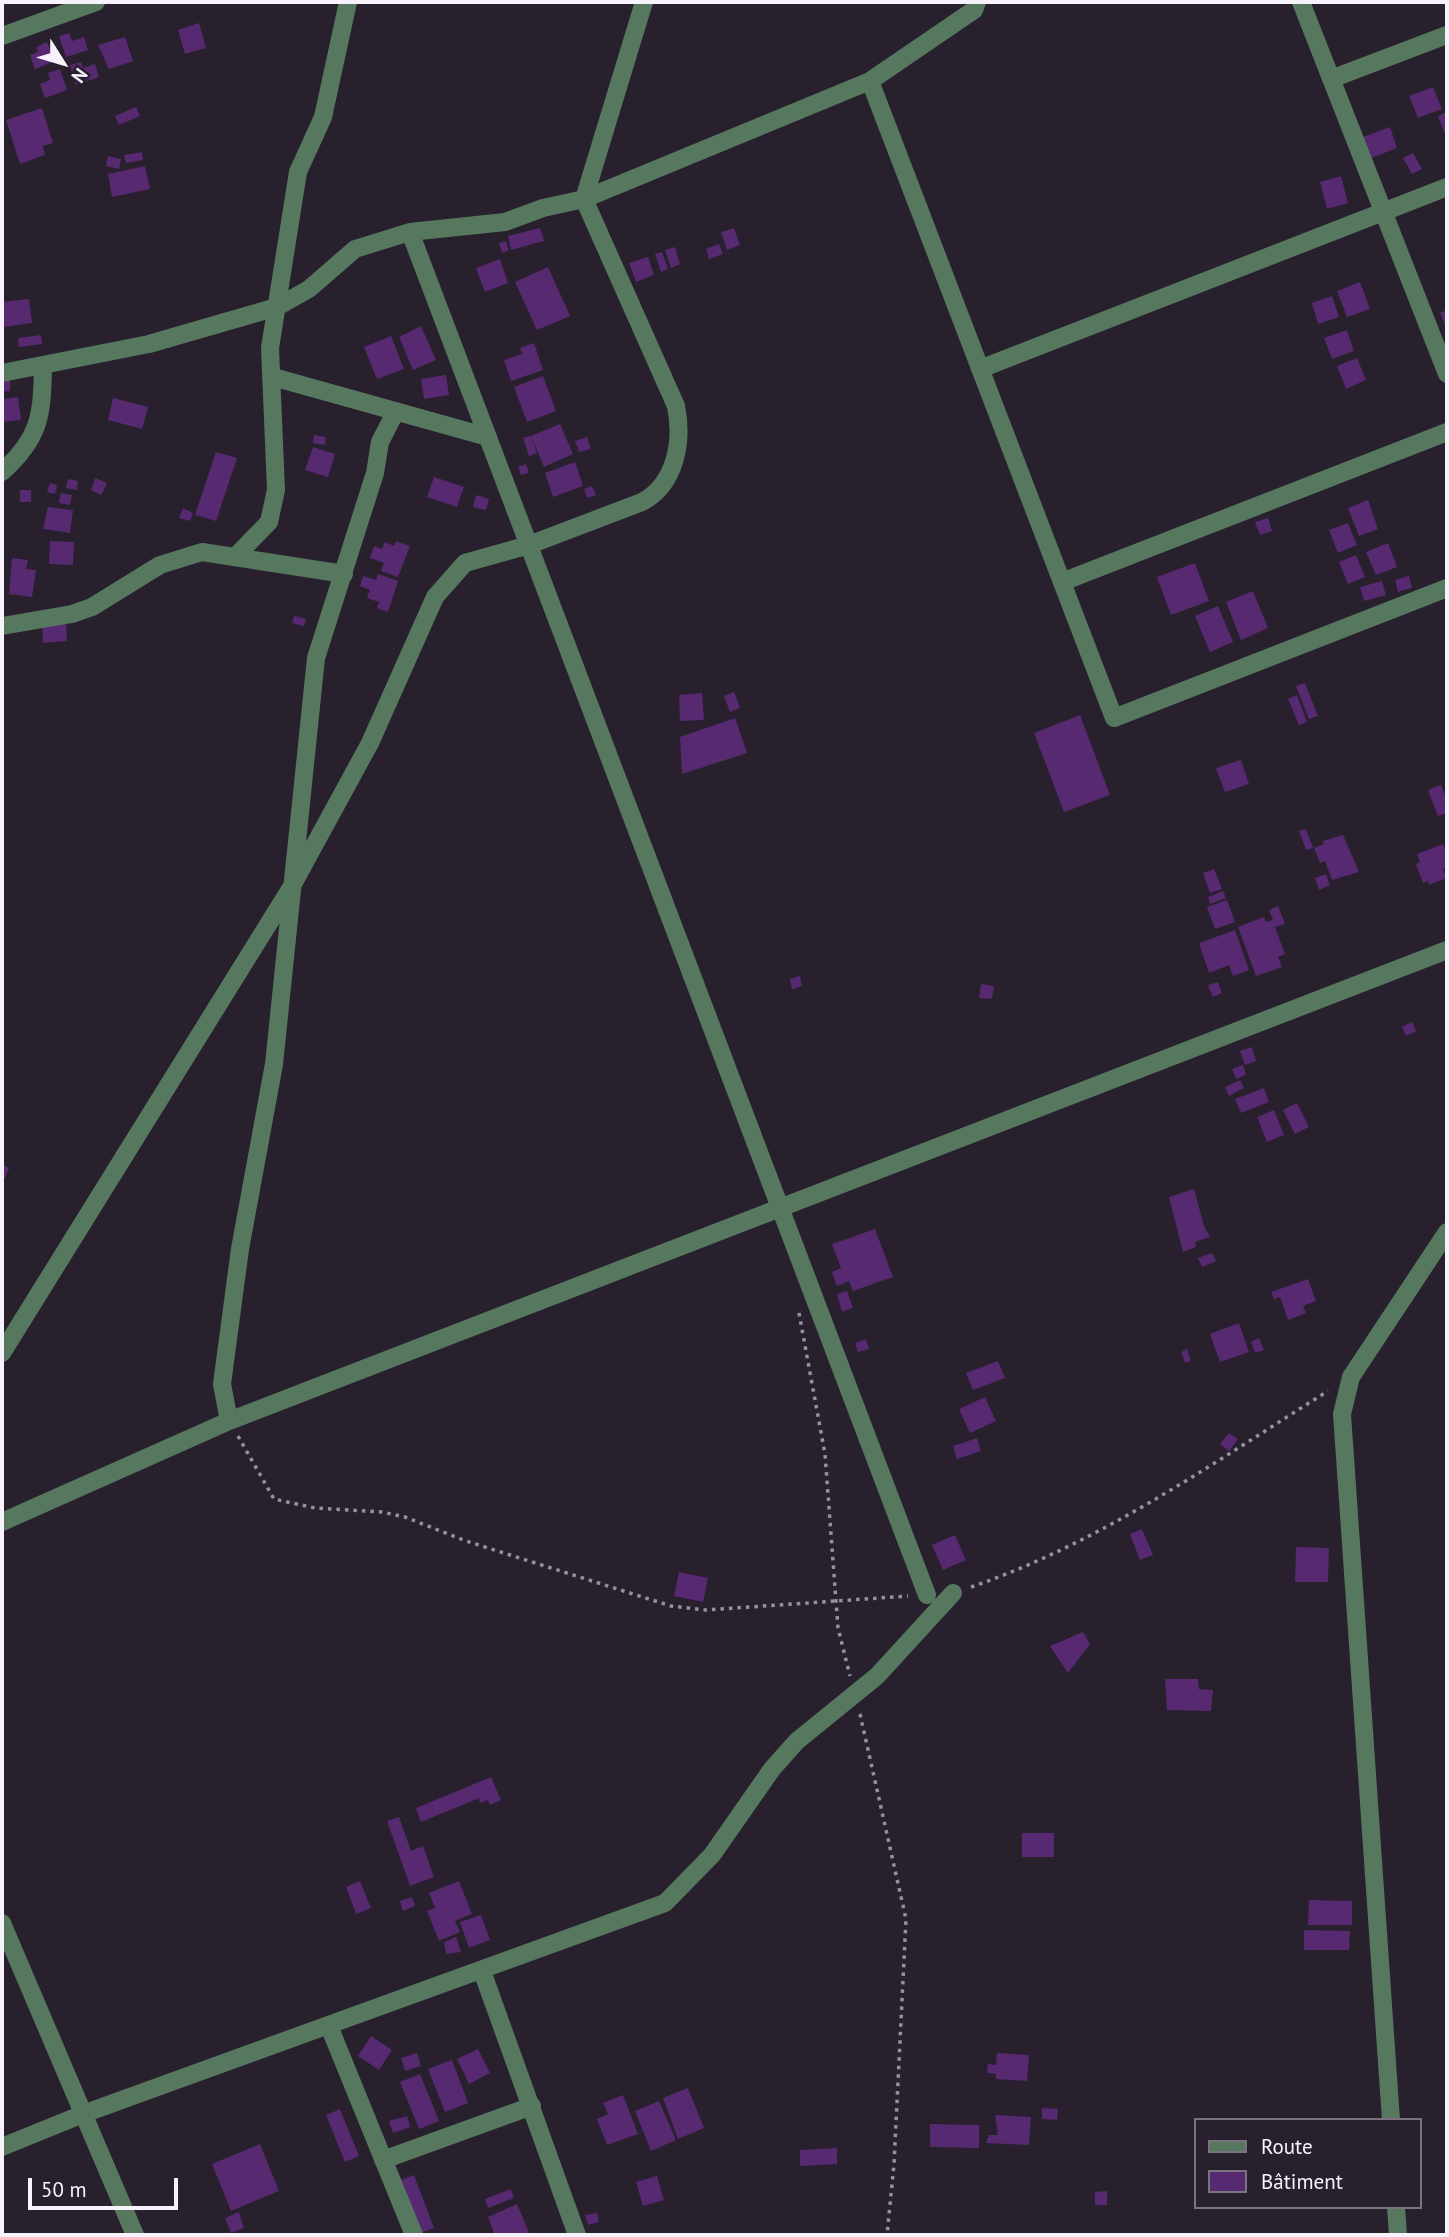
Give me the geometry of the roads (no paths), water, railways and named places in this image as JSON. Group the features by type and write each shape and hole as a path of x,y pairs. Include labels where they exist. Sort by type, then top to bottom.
{"street":[{"path":"235,557 269,522 274,500 273,377 270,348 298,172 323,117 348,2"},
{"path":"2,1353 292,886 370,743 435,597 464,563 529,545 656,495 670,474 680,424 677,406 584,199 645,2"},
{"path":"2,373 149,344 277,307 309,289 355,249 410,232 505,222 543,208 584,199 870,82 976,6 995,2"},
{"path":"1301,2 1447,374"},
{"path":"2,36 86,3"},
{"path":"1331,79 1447,35"},
{"path":"870,82 1114,718 1447,588"},
{"path":"980,369 1447,187"},
{"path":"410,232 927,1595"},
{"path":"2,472 32,438 42,415 43,367"},
{"path":"273,377 488,437"},
{"path":"229,1421 222,1384 240,1250 274,1064 316,659 375,473 380,442 396,411"},
{"path":"1062,582 1447,432"},
{"path":"2,626 72,614 93,607 160,565 202,552 344,574"},
{"path":"2,1522 229,1421 1447,950"},
{"path":"1391,2118 1342,1414 1351,1377 1447,1232"},
{"path":"2,2147 83,2114 665,1903 712,1855 772,1769 797,1741 855,1696 953,1593"},
{"path":"2,1923 135,2235"},
{"path":"482,1971 577,2235"},
{"path":"329,2026 414,2235"},
{"path":"383,2160 532,2106"},
{"path":"1396,2209 1398,2235"}]}
